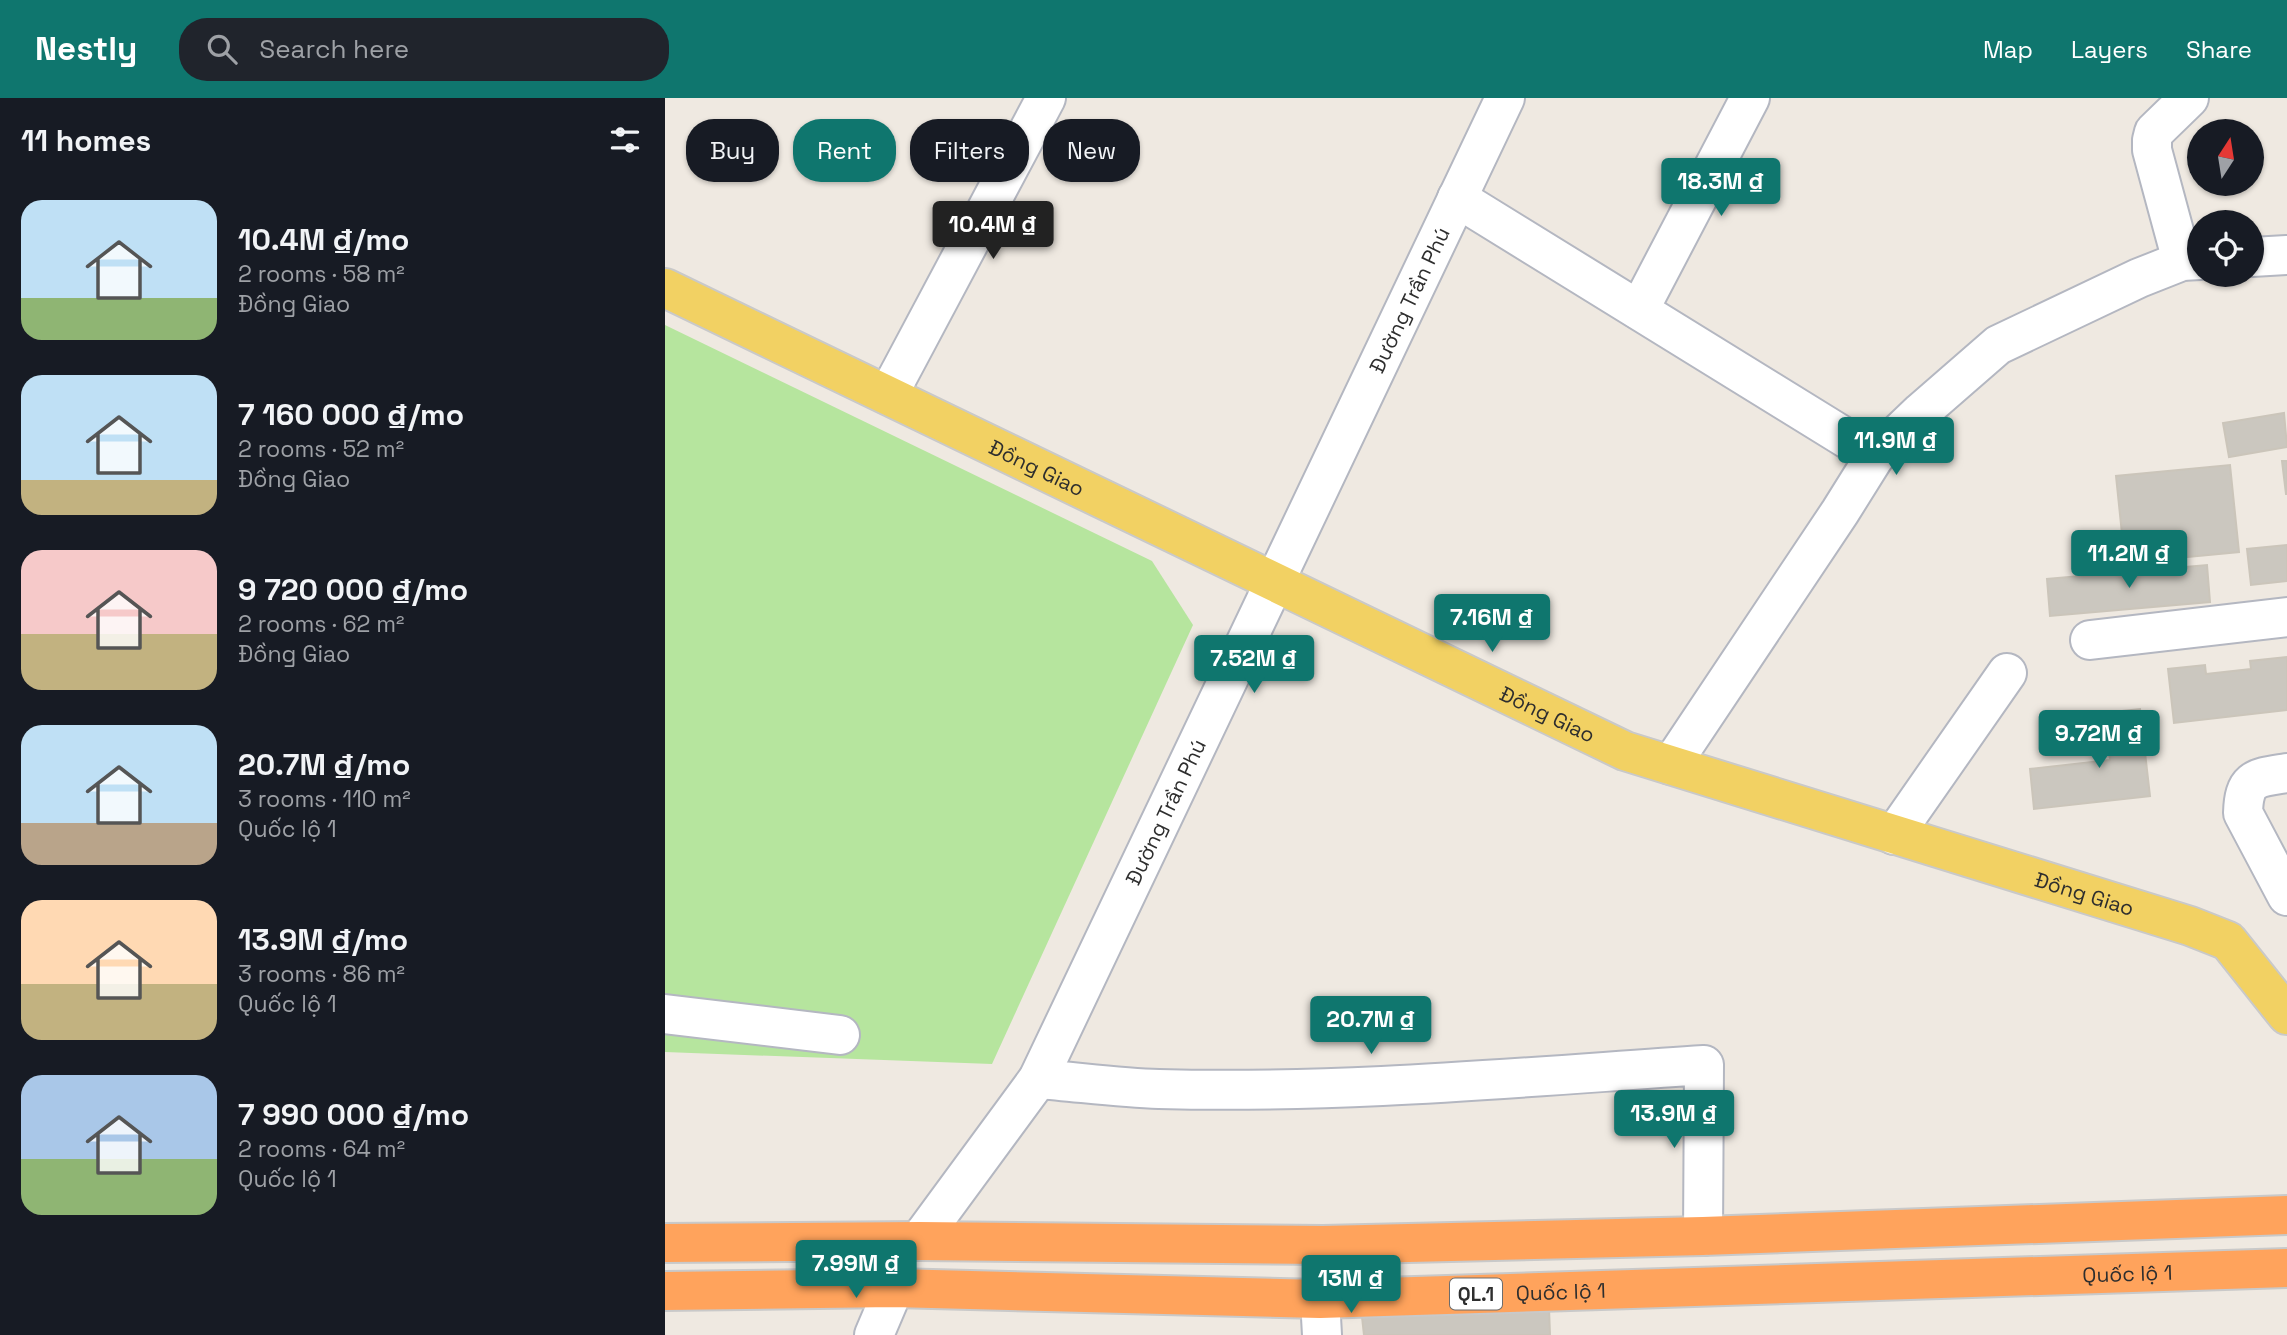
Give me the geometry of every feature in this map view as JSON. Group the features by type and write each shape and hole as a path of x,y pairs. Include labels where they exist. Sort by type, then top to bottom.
{"highway":[{"path":"665,1243 919,1241 1323,1245 1703,1236 2287,1215"},
{"path":"894,1288 919,1241"},
{"name":"Quốc lộ 1","path":"665,1291 894,1288 1321,1317 2287,1268"}],"main road":[{"name":"Đồng Giao","path":"665,288 1625,751 2190,926 2228,941 2287,1016"}],"street":[{"path":"888,396 1046,98"},
{"path":"1639,310 1751,98"},
{"path":"2187,249 2152,150 2151,140 2154,132 2189,98"},
{"name":"Đường Trần Phú","path":"919,1241 1038,1079 1457,198 1490,103"},
{"path":"1457,198 1875,456"},
{"path":"2264,256 2287,255"},
{"path":"1671,765 1875,456 1921,412 1999,345 2139,278 2187,261"},
{"path":"2091,640 2287,617"},
{"path":"1894,835 2007,673"},
{"path":"2287,773 2257,778 2248,785 2243,798 2242,813 2287,896"},
{"path":"665,1014 841,1035"},
{"path":"1038,1079 1156,1089 1285,1090 1704,1065 1703,1236"},
{"path":"874,1335 894,1288"}],"green space":[{"path":"665,325 1152,561 1193,625 992,1064 665,1052"}],"building":[{"path":"2284,413 2287,447 2229,457 2223,423"},
{"path":"2282,461 2287,461 2287,494 2286,494"},
{"path":"2230,465 2239,552 2125,563 2116,476"},
{"path":"2287,545 2287,581 2251,585 2247,549"},
{"path":"2207,565 2210,602 2050,616 2047,579"},
{"path":"2287,657 2287,710 2174,723 2168,669 2205,665 2206,674 2251,669 2250,661"},
{"path":"2140,709 2150,796 2034,809 2030,769 2110,760 2104,713"},
{"path":"1549,1308 1550,1335 1364,1335 1362,1317"}]}
